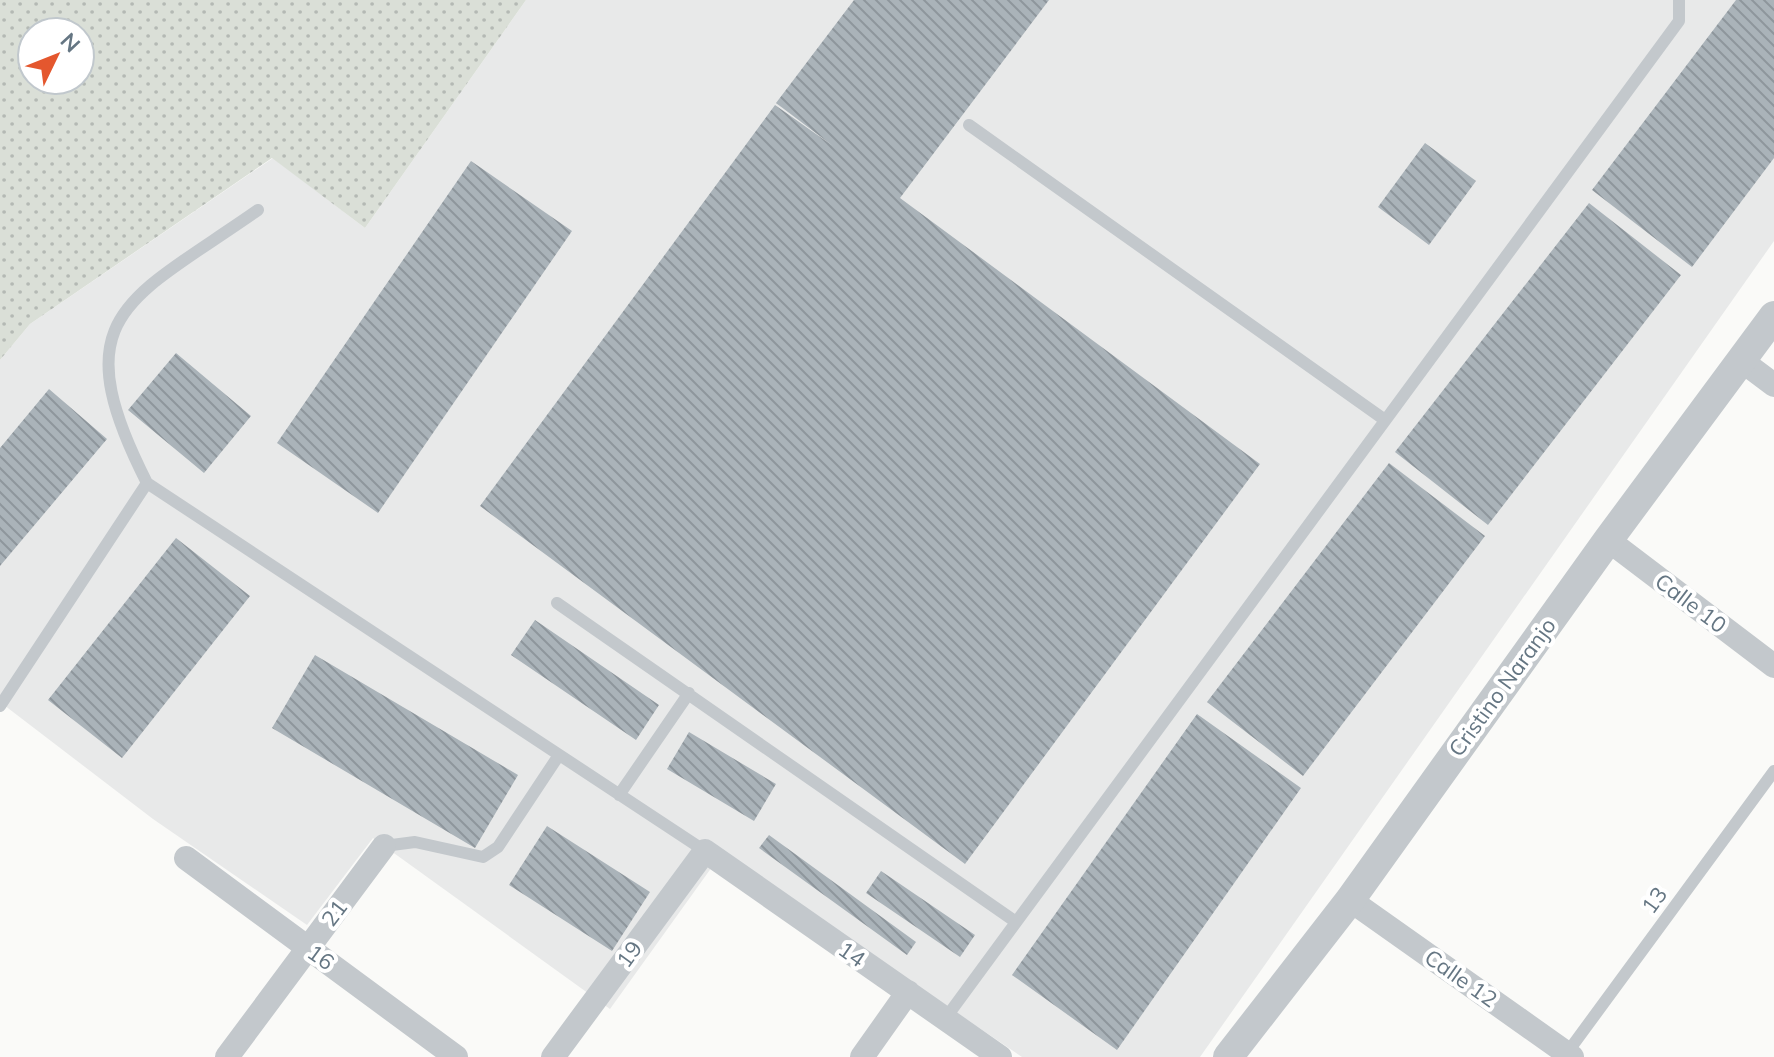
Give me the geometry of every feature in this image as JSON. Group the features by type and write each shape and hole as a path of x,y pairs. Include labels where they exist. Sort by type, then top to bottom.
{"street":[{"name":"Cristino Naranjo","path":"1228,1057 1350,900 1608,540 1774,316"},
{"path":"1742,361 1774,385"},
{"name":"Calle 10","path":"1608,540 1774,666"},
{"name":"21","path":"227,1057 384,846"},
{"name":"14","path":"705,851 1000,1057"},
{"name":"19","path":"553,1057 705,851"},
{"name":"16","path":"186,858 456,1057"},
{"name":"Calle 12","path":"1350,900 1570,1055"},
{"path":"862,1057 908,992"}],"lane":[{"path":"945,1019 1679,21 1679,0"},
{"path":"969,125 1385,420"},
{"path":"258,210 136,296 115,322 107,356 110,387 129,447 147,483 705,851"},
{"path":"0,706 147,483"},
{"path":"557,603 1016,922"},
{"path":"619,795 689,693"},
{"path":"384,846 415,842 483,857 498,847 559,755"},
{"name":"13","path":"1570,1055 1774,771"}],"shaded area":[{"path":"0,0 526,0 365,228 272,158 30,324 0,360"},
{"path":"526,0 1774,0 1774,241 1200,1057 1022,1057 722,853 610,1009 373,838 307,925 153,819 0,702 0,360 30,324 273,158 365,228"}],"building":[{"path":"854,0 1049,0 900,198 1260,464 965,864 480,506 775,105 833,146 776,103"},
{"path":"1736,0 1774,0 1774,158 1692,267 1592,190"},
{"path":"1425,143 1476,181 1429,245 1378,207"},
{"path":"471,161 572,231 378,513 277,443"},
{"path":"1589,203 1681,275 1488,525 1395,452"},
{"path":"176,353 251,416 204,473 128,410"},
{"path":"49,389 107,439 0,566 0,448"},
{"path":"1389,463 1485,536 1303,776 1207,702"},
{"path":"176,538 250,596 122,758 48,700"},
{"path":"535,620 659,705 636,740 511,655"},
{"path":"315,655 518,775 475,848 272,728"},
{"path":"1197,714 1301,788 1117,1050 1012,975"},
{"path":"689,732 776,784 754,821 667,769"},
{"path":"547,826 650,892 612,951 509,885"},
{"path":"769,835 916,942 907,955 759,848"},
{"path":"881,871 975,935 960,957 866,893"}]}
